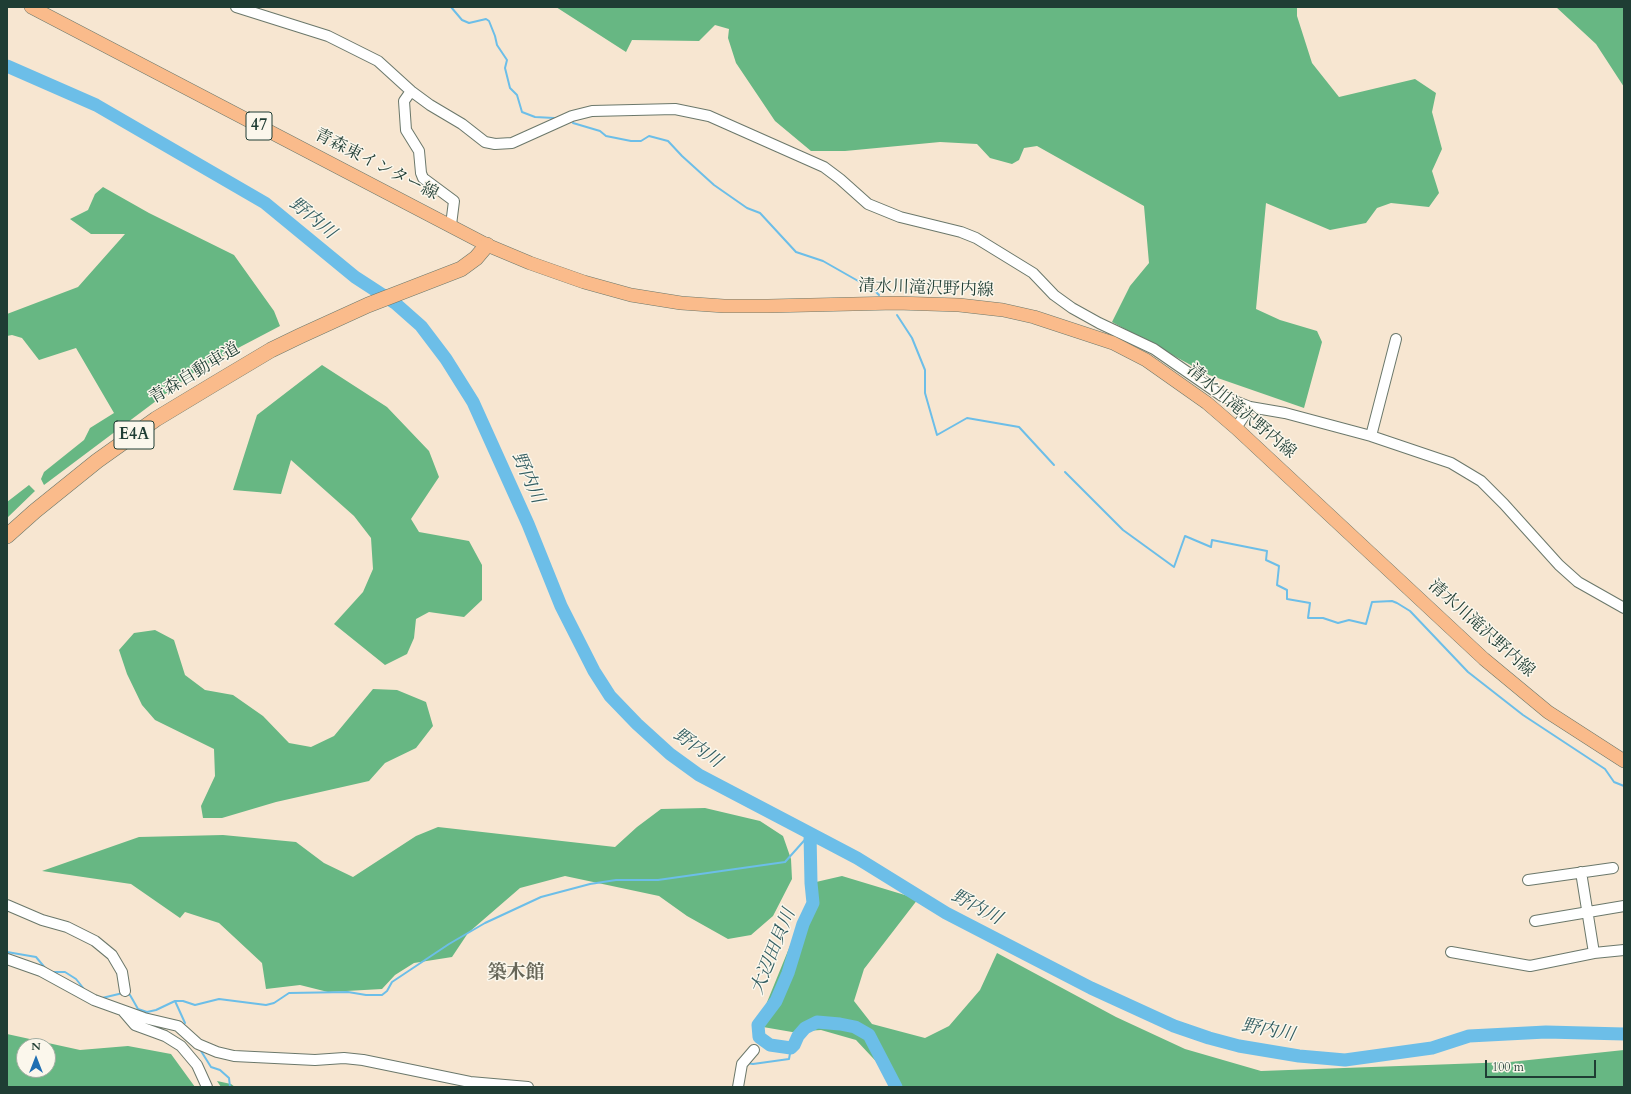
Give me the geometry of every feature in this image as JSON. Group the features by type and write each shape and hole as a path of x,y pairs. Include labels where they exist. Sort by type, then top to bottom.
{"highway":[{"name":"青森自動車道","path":"7,536 35,511 97,461 150,423 271,350 368,306 467,265 488,245"}],"main road":[{"name":"青森東インター線","path":"31,7 488,245"},
{"name":"清水川滝沢野内線","path":"488,245 530,264 584,282 632,295 681,302 768,306 896,303 959,305 1003,310 1034,317 1113,343 1146,360 1180,382 1236,428 1484,659 1548,712 1624,761"}],"street":[{"path":"236,7 328,36 378,62 411,91 430,105 462,124 485,142 495,144 512,143 524,139 572,116 592,111 675,109 709,116 824,167 868,204 900,217 961,232 976,238 1033,273 1054,295 1072,308 1099,323 1154,349 1222,396 1250,407 1286,414 1371,436 1451,463 1481,482 1504,504 1559,565 1578,582 1624,608"},
{"path":"411,91 404,101 406,130 419,151 423,178 454,201 451,225"},
{"path":"1371,436 1396,339"},
{"path":"1236,428 1250,407"},
{"path":"1528,880 1613,868"},
{"path":"1581,872 1594,954"},
{"path":"7,905 42,920 67,926 95,941 112,955 122,972 125,991"},
{"path":"1535,921 1624,906"},
{"path":"1451,952 1530,966 1624,950"},
{"path":"7,959 41,971 84,996 123,1011 178,1026 198,1044 217,1052 234,1056 315,1060 344,1058 357,1059 470,1082 528,1087"},
{"path":"123,1011 135,1025 165,1036 181,1046 197,1065 206,1087"},
{"path":"738,1087 742,1064 754,1050"}],"green space":[{"path":"556,7 1297,7 1297,16 1312,63 1339,97 1415,79 1436,93 1432,112 1442,149 1432,171 1439,193 1429,207 1391,203 1377,208 1366,223 1330,230 1266,203 1256,309 1280,320 1317,331 1322,342 1304,408 1209,375 1112,322 1130,286 1149,263 1144,206 1037,146 1024,148 1019,160 1012,164 990,158 977,144 940,142 845,151 811,151 775,121 736,63 728,38 729,29 715,25 699,41 632,40 626,52"},
{"path":"1556,7 1624,7 1624,87 1596,44"},
{"path":"103,187 149,213 234,255 274,311 280,326 200,368 44,485 41,479 44,472 84,440 90,428 114,413 76,348 39,360 22,338 12,335 7,336 7,314 78,287 125,234 91,234 70,219 88,210 95,194"},
{"path":"322,365 387,407 429,451 439,477 411,519 419,532 469,541 482,565 482,600 464,617 429,612 416,619 414,638 407,654 385,665 334,624 363,592 373,569 371,538 354,516 291,460 281,494 233,490 257,415"},
{"path":"29,485 35,491 7,518 7,502"},
{"path":"155,630 174,640 185,675 205,690 233,695 263,716 289,743 311,747 334,736 373,689 397,690 426,702 433,726 416,748 385,763 369,781 276,802 222,818 203,818 201,806 215,776 214,749 155,720 142,705 127,674 119,650 134,633"},
{"path":"705,808 760,821 783,836 791,859 792,879 773,916 751,935 728,939 687,916 659,896 565,876 520,888 468,933 452,957 414,963 395,975 382,989 328,992 300,985 266,989 262,963 219,923 185,912 180,918 131,884 42,871 139,837 223,835 296,842 324,863 353,877 416,836 438,827 615,847 637,827 661,809"},
{"path":"842,876 918,899 864,969 854,1001 872,1024 925,1038 949,1026 980,990 997,953 1116,1017 1185,1049 1261,1071 1510,1062 1624,1050 1624,1087 900,1087 856,1040 821,1030 792,1032 763,1027 763,1012 816,882"},
{"path":"7,1034 25,1038 16,1038 16,1078 56,1078 56,1045 80,1050 128,1046 171,1054 195,1087 7,1087"},
{"path":"217,1081 231,1084 235,1087 221,1087"}],"waterway":[{"path":"451,7 462,20 469,23 486,19 489,21 497,45 507,60 505,68 510,88 517,95 522,112 535,117 554,118"},
{"name":"野内川","path":"7,66 96,105 265,203 355,277 395,303 421,326 446,359 473,402 528,524 561,606 594,671 610,696 637,724 670,754 699,775 857,858 946,913 1091,988 1174,1026 1209,1038 1239,1046 1299,1056 1345,1060 1432,1048 1469,1036 1546,1032 1624,1034"},
{"path":"573,123 600,131 606,136 631,141 641,141 649,136 668,141 714,185 747,208 760,213 796,252 823,261 874,290 879,295"},
{"path":"897,315 912,338 925,370 925,393 937,435 967,418 1019,427 1054,465"},
{"path":"1065,472 1123,530 1174,567 1185,536 1211,547 1212,540 1267,551 1266,560 1279,566 1277,585 1287,590 1287,599 1310,603 1308,618 1323,618 1338,623 1349,620 1366,624 1372,602 1392,601 1397,603 1410,611 1468,672 1523,715 1605,769 1614,782 1624,786"},
{"path":"127,994 130,995 138,1009 147,1012 156,1010 175,1001 183,1001 195,1005 219,999 266,1005 274,1003 289,993 348,992 366,995 382,995 387,991 392,982 449,944 485,923 541,897 590,884 616,880 658,880 785,862 810,834"},
{"name":"大辺田貝川","path":"810,834 813,903 803,924 788,973 776,1001 758,1025 759,1037 770,1045 791,1048 805,1028 817,1022 855,1027 869,1035 896,1087"},
{"path":"7,952 36,957 46,969"},
{"path":"52,972 65,972 76,979 84,989"},
{"path":"102,998 123,993"},
{"path":"175,1001 185,1023"},
{"path":"746,1063 753,1064 789,1059 791,1048"},
{"path":"201,1051 211,1067 220,1070 229,1078 230,1087"}],"district":[{"name":"築木館","path":"516,974"}]}
